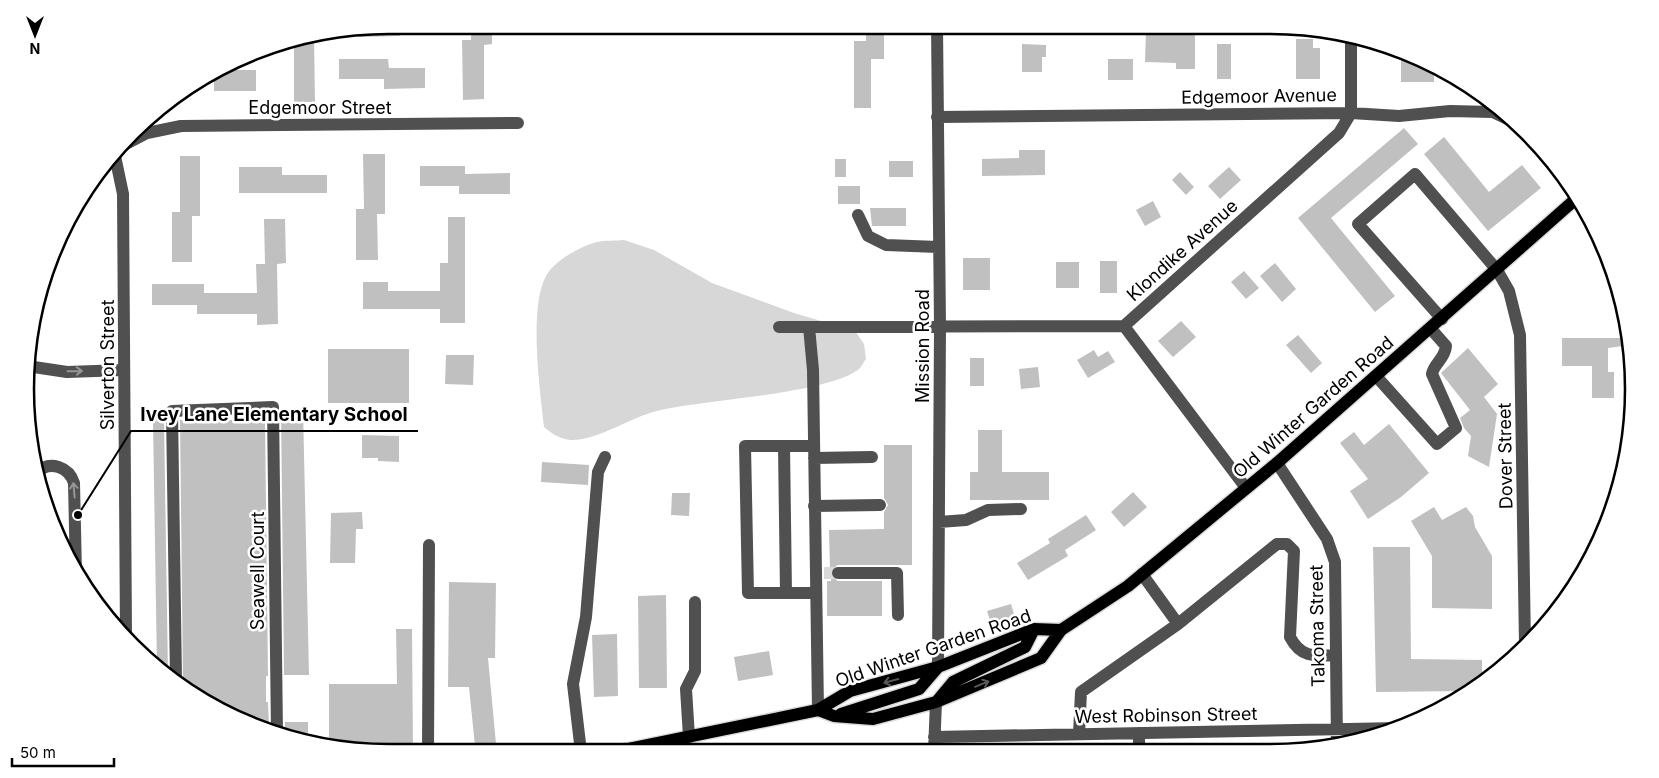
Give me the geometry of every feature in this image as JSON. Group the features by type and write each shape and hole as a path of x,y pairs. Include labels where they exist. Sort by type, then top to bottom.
{"main road":[{"name":"Old Winter Garden Road","path":"818,710 834,716 873,719 936,702 1041,658 1060,630 1142,574 1277,463 1431,329 1572,202"},
{"name":"Old Winter Garden Road","path":"659,744 818,710 850,691 938,668 1034,628 1060,630"},
{"path":"936,702 953,682 1026,647 1034,628"},
{"path":"834,716 919,688 938,668"}],"street":[{"name":"Mission Road","path":"937,34 940,326 938,668"},
{"path":"1351,112 1355,44"},
{"name":"Edgemoor Avenue","path":"937,118 1351,112 1399,116 1450,111 1492,112"},
{"name":"Klondike Avenue","path":"1246,488 1124,326 1339,133 1351,112"},
{"name":"Edgemoor Street","path":"139,137 147,133 181,126 518,123"},
{"name":"Silverton Street","path":"116,162 123,194 126,627"},
{"name":"Dover Street","path":"1442,319 1358,224 1415,174 1497,270 1509,291 1520,335 1525,636"},
{"path":"858,215 868,236 886,245 905,248 938,247"},
{"path":"778,327 1124,326"},
{"path":"809,327 814,452 814,506 820,572 815,593 818,710"},
{"path":"1376,376 1437,444 1456,428 1432,374 1433,369 1445,354 1446,346 1431,329"},
{"path":"35,367 67,372 124,370"},
{"name":"Seawell Court","path":"176,673 172,411 273,407 274,725"},
{"path":"815,593 748,593 744,446 784,446 814,452 872,457"},
{"path":"784,446 786,593"},
{"path":"580,744 574,684 586,617 598,472 605,457"},
{"name":"Takoma Street","path":"1277,463 1327,540 1335,562 1336,737"},
{"path":"43,469 50,466 60,467 72,476 75,498 76,557"},
{"path":"814,506 880,504"},
{"path":"939,522 966,520 988,510 1021,509"},
{"path":"1079,734 1080,692 1178,624 1277,544 1287,544 1294,551 1290,637 1296,648 1304,653 1315,656 1336,655"},
{"path":"428,744 429,545"},
{"path":"838,572 897,573 898,615"},
{"path":"1142,574 1178,624"},
{"path":"688,737 686,689 695,671 695,602"},
{"path":"934,744 936,702"},
{"name":"West Robinson Street","path":"934,737 1373,728"},
{"path":"1139,732 1139,744"}],"shaded area":[{"path":"624,240 654,250 712,283 794,313 855,331 864,344 866,359 860,368 845,377 822,384 795,390 657,411 592,437 571,440 556,436 544,427 537,351 540,292 549,272 567,255 582,247 600,241"}],"building":[{"path":"400,34 400,36 358,37 366,35"},
{"path":"471,34 492,34 492,44 484,45 484,99 463,100 462,40 471,40"},
{"path":"866,34 884,34 884,59 871,59 871,108 854,108 854,41 866,41"},
{"path":"1146,34 1195,34 1195,69 1176,69 1176,63 1145,62"},
{"path":"1296,39 1313,39 1313,48 1320,48 1320,79 1296,79"},
{"path":"314,42 315,102 294,102 294,47"},
{"path":"1022,44 1046,45 1046,57 1042,57 1042,72 1022,72"},
{"path":"1217,44 1231,44 1231,79 1217,79"},
{"path":"339,59 388,59 389,68 425,68 425,88 384,89 384,79 339,79"},
{"path":"1108,59 1133,59 1133,80 1108,80"},
{"path":"1401,60 1434,74 1434,82 1401,82"},
{"path":"232,70 256,70 256,91 214,91 214,82 210,82"},
{"path":"1404,128 1418,144 1331,218 1395,296 1375,312 1298,218"},
{"path":"1444,137 1489,192 1522,165 1541,188 1488,231 1424,154"},
{"path":"1019,150 1045,150 1045,175 982,176 982,159 1019,158"},
{"path":"363,154 385,154 385,214 377,214 378,260 356,260 356,209 364,209"},
{"path":"180,156 200,156 200,216 192,216 192,262 172,262 172,212 180,212"},
{"path":"835,159 846,159 846,177 835,177"},
{"path":"889,161 913,161 913,177 889,177"},
{"path":"420,166 465,166 465,174 510,173 510,194 459,194 459,186 420,186"},
{"path":"239,167 282,167 282,175 327,175 327,193 239,193"},
{"path":"1229,167 1241,180 1220,199 1208,186"},
{"path":"1180,172 1194,187 1186,195 1172,180"},
{"path":"838,186 860,186 860,204 838,204"},
{"path":"1153,201 1161,217 1145,226 1136,210"},
{"path":"870,208 906,208 906,226 872,226"},
{"path":"448,217 465,217 465,323 440,323 440,309 363,309 363,282 388,282 388,291 440,291 440,263 448,263"},
{"path":"264,219 285,219 286,263 277,264 278,324 257,325 257,314 197,314 197,305 152,305 152,284 204,284 204,293 257,293 256,264 265,264"},
{"path":"963,258 990,258 990,290 963,290"},
{"path":"1100,261 1117,261 1117,293 1100,293"},
{"path":"1056,262 1079,262 1079,288 1056,288"},
{"path":"1275,263 1296,289 1282,302 1260,276"},
{"path":"1244,271 1259,288 1246,299 1231,282"},
{"path":"1181,321 1196,337 1173,357 1158,341"},
{"path":"1298,335 1322,363 1311,373 1286,345"},
{"path":"1562,338 1621,338 1622,346 1608,348 1608,372 1614,372 1614,398 1592,398 1592,366 1562,366"},
{"path":"1468,348 1498,384 1484,397 1497,414 1489,467 1468,456 1471,436 1464,428 1460,418 1470,410 1441,373"},
{"path":"328,349 409,349 409,403 328,403"},
{"path":"1094,350 1098,357 1108,351 1115,362 1088,378 1077,360"},
{"path":"446,355 474,355 473,385 445,384"},
{"path":"970,358 984,358 984,386 970,386"},
{"path":"1038,367 1040,387 1021,389 1019,369"},
{"path":"303,409 309,675 284,675 281,410"},
{"path":"153,420 164,420 168,667 157,658"},
{"path":"180,420 265,420 268,676 266,676 266,702 268,702 269,723 232,708 211,697 183,678"},
{"path":"1389,424 1429,473 1401,497 1368,519 1350,491 1368,479 1340,443 1354,432 1364,445"},
{"path":"978,430 1002,430 1002,472 1049,472 1049,500 970,500 970,472 978,472"},
{"path":"362,435 399,436 399,462 378,461 378,458 362,458"},
{"path":"884,445 912,445 912,565 838,565 830,570 829,530 884,529 884,512 888,505 884,498"},
{"path":"542,462 589,465 588,485 541,482"},
{"path":"1133,492 1147,507 1124,527 1111,512"},
{"path":"672,493 690,493 689,516 671,515"},
{"path":"1434,507 1442,520 1466,507 1473,516 1475,527 1492,556 1492,609 1432,608 1432,556 1411,521"},
{"path":"362,512 363,529 356,529 355,563 330,563 331,513"},
{"path":"1086,515 1096,530 1065,550 1068,556 1028,580 1017,563 1050,543 1048,539"},
{"path":"1373,547 1410,547 1411,659 1482,660 1482,674 1457,691 1376,692"},
{"path":"831,576 838,581 882,581 882,616 827,616 827,581 831,581"},
{"path":"449,582 496,583 495,658 488,658 496,744 475,744 469,687 448,687"},
{"path":"666,595 667,688 639,688 638,596"},
{"path":"1011,604 1015,617 991,624 987,611"},
{"path":"396,629 412,629 413,744 366,743 329,739 329,684 397,684"},
{"path":"617,634 618,696 594,697 592,635"},
{"path":"769,651 773,675 738,681 734,657"},
{"path":"285,722 308,722 308,734 297,732 285,728"}],"tunnel":[{"path":"824,573 838,573"}],"place":[{"name":"Ivey Lane Elementary School","path":"78,515"}]}
